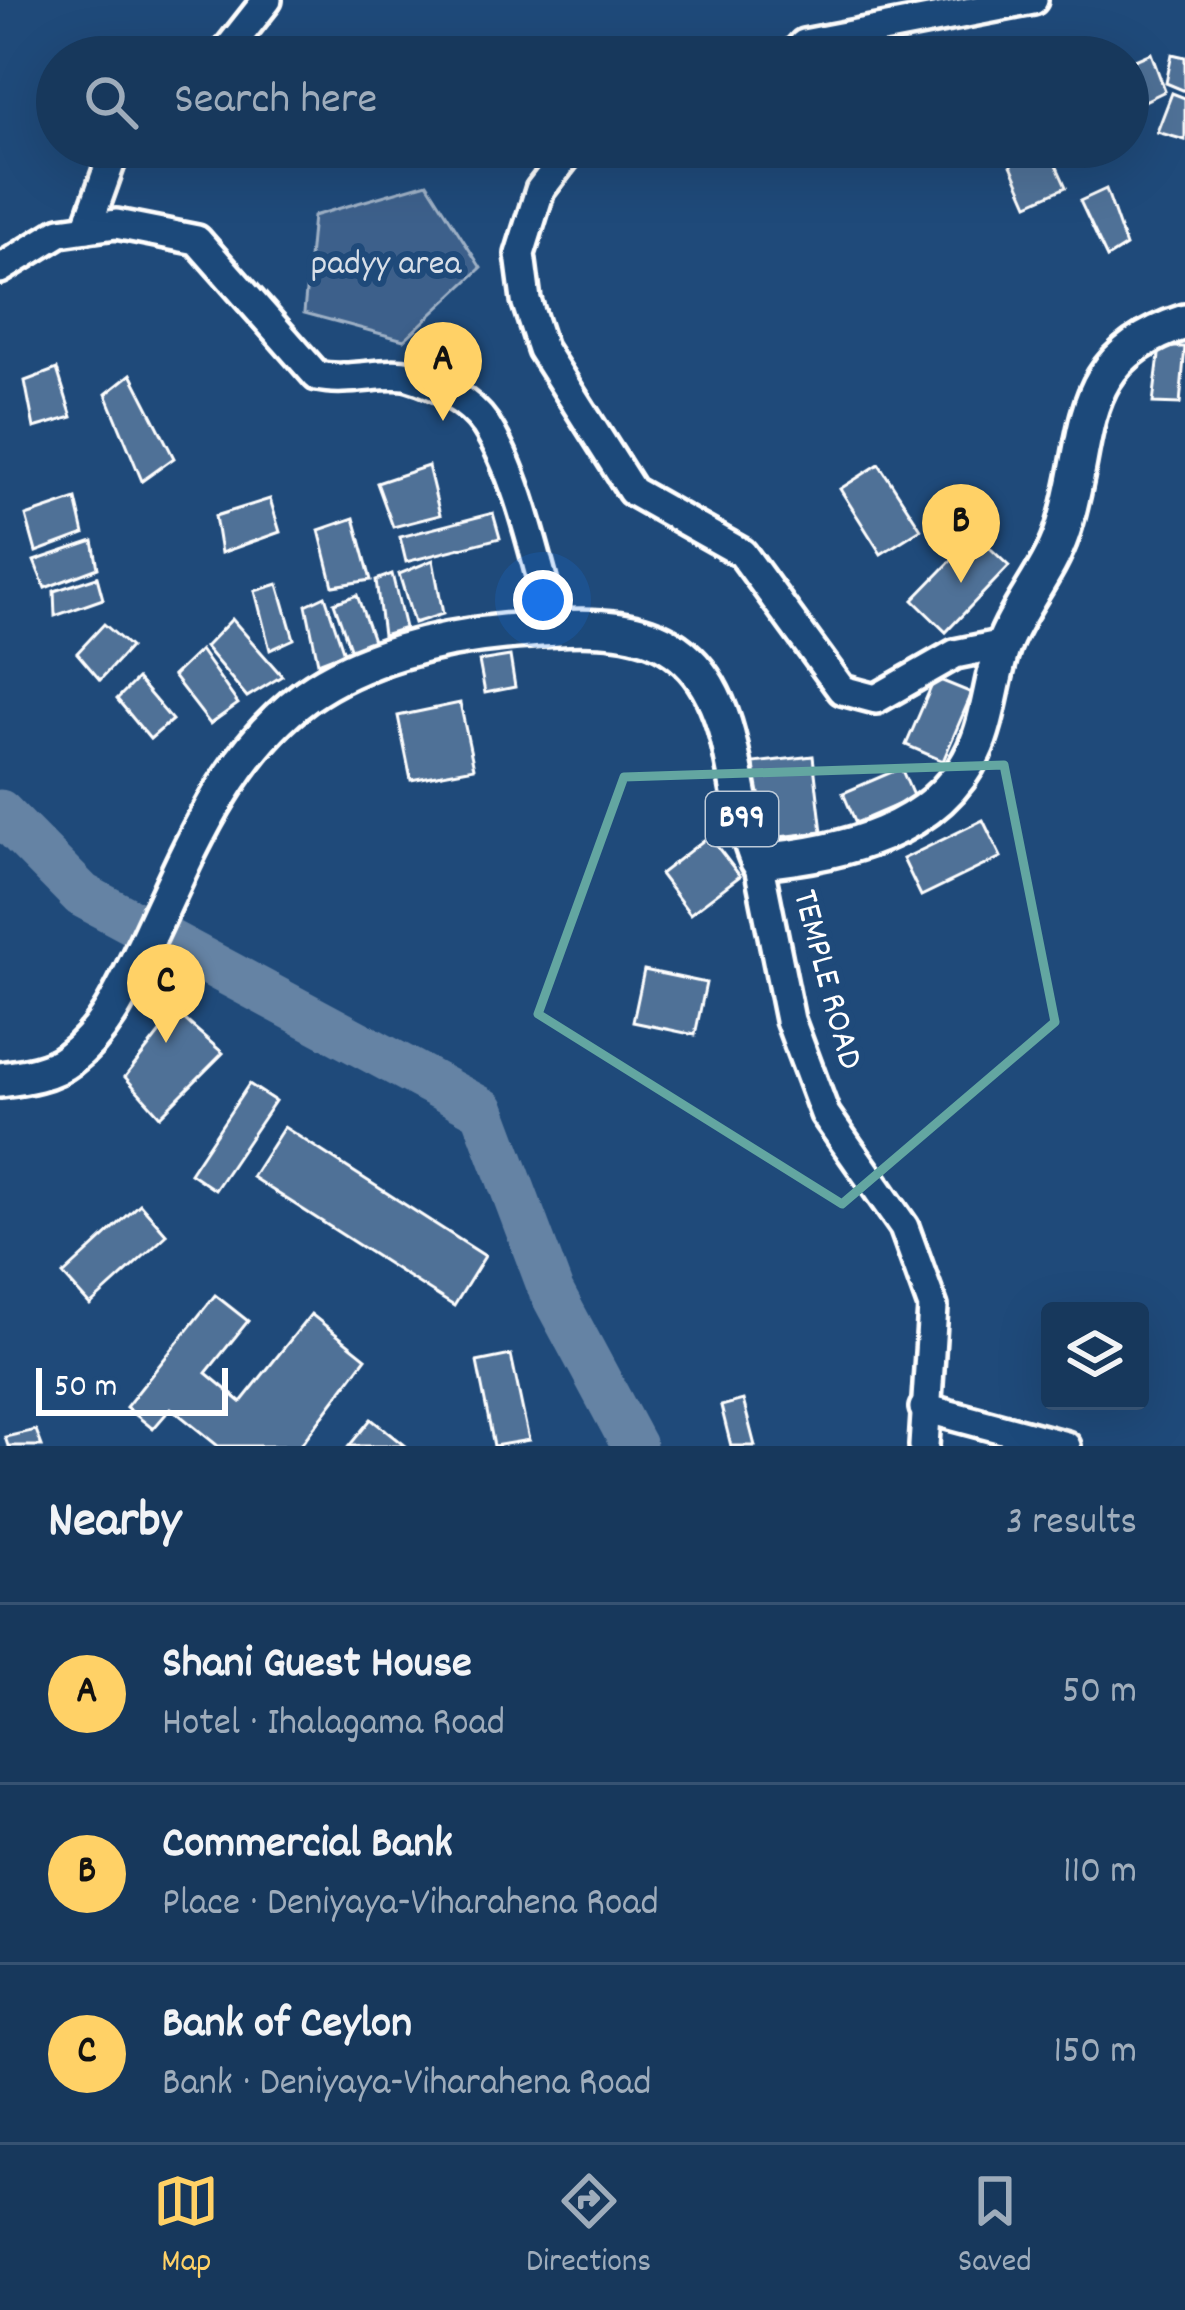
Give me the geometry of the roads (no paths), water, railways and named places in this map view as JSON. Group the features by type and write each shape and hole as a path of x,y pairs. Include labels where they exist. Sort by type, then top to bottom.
{"main road":[{"name":"B99","path":"0,1079 30,1076 64,1064 92,1039 120,997 197,834 255,746 302,699 340,674 482,634 555,627 639,631 655,635 689,659 710,689 729,744 746,839 758,861 794,858 874,837 921,817 955,787 976,747 1004,644 1062,534 1092,394 1113,364 1148,334 1185,322"}],"street":[{"path":"239,36 267,0"},
{"path":"846,36 1033,0"},
{"path":"87,228 108,168"},
{"path":"557,168 540,190 520,254 526,300 542,349 632,491 742,553 842,690 876,699 955,654 1004,644"},
{"path":"0,269 60,232 87,228 116,224 196,240 317,376 347,382 403,374 452,394 485,424 516,499 555,627"},
{"name":"TEMPLE ROAD","path":"758,861 790,1020 825,1114 904,1226 933,1307 924,1446"},
{"path":"924,1408 1066,1446"}],"waterway":[{"path":"0,812 82,895 483,1110 551,1291 634,1446"}],"place":[{"name":"Shani Guest House","path":"443,421"},
{"name":"Commercial Bank","path":"961,583"},
{"name":"Bank of Ceylon","path":"166,1043"}],"park label":[{"name":"padyy area","path":"386,266"}]}
